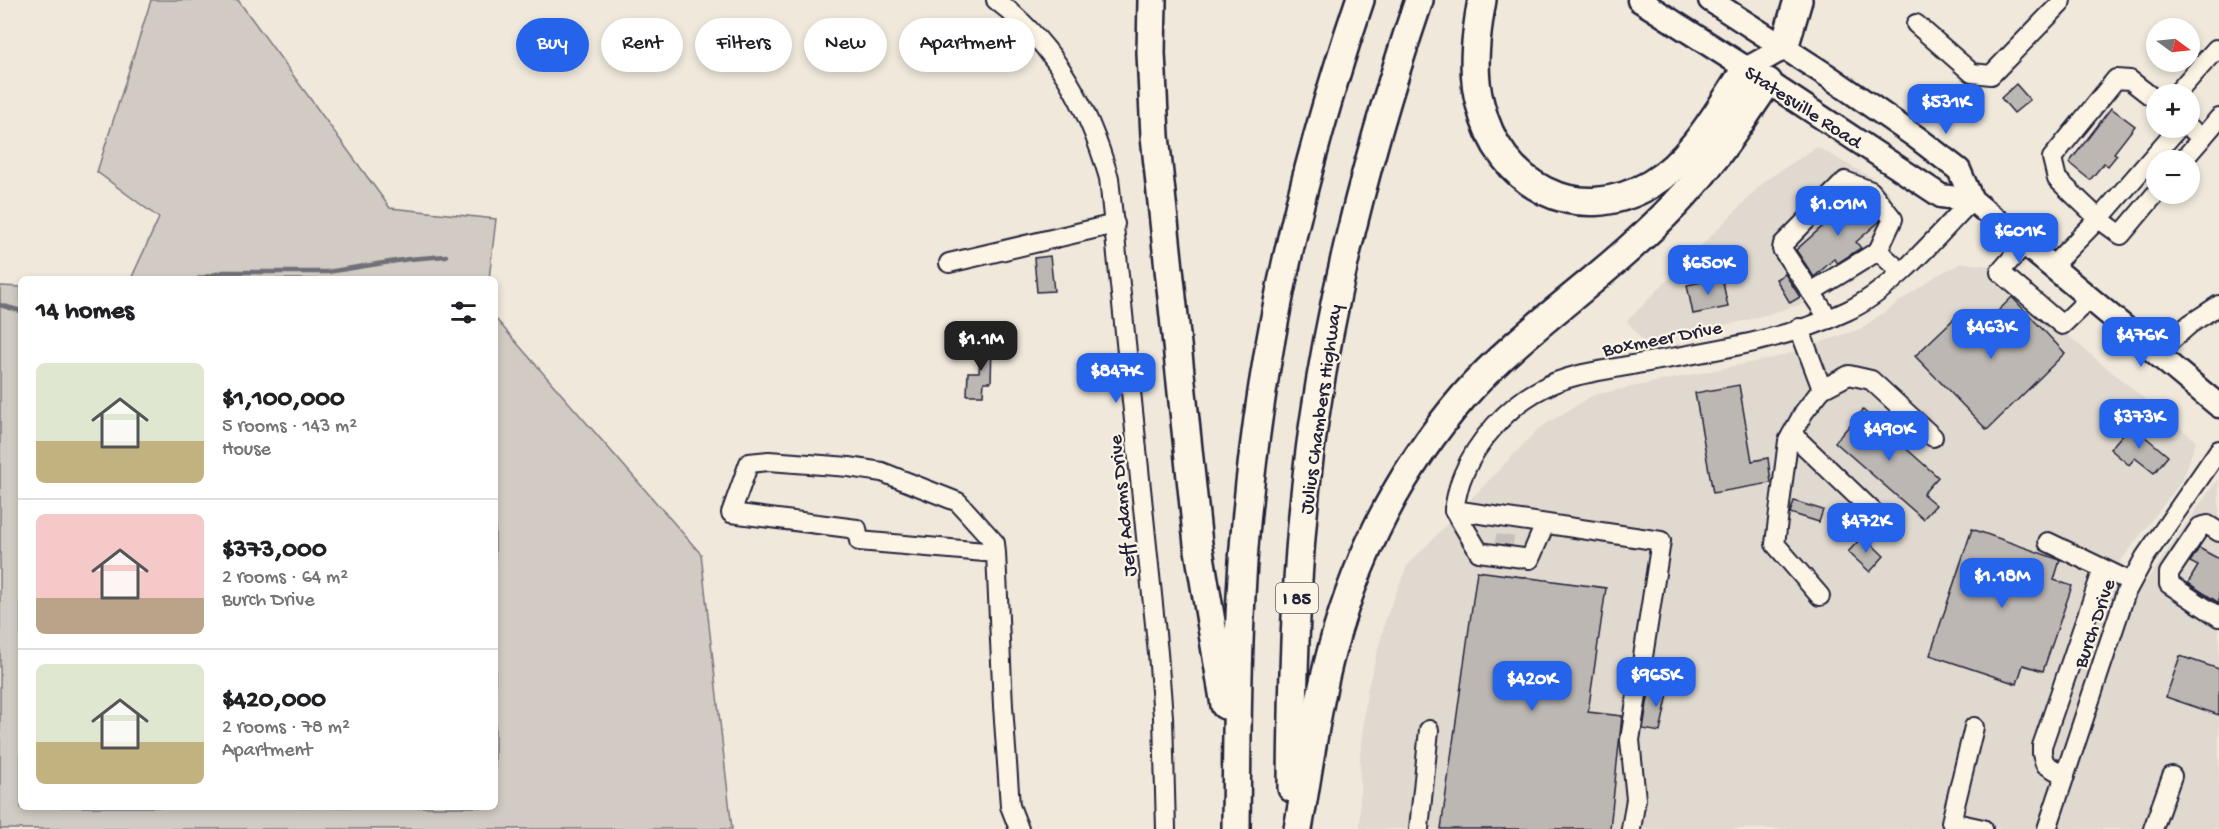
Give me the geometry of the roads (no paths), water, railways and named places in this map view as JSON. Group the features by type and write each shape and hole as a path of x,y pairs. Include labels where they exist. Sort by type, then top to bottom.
{"highway":[{"path":"1152,0 1151,53 1155,136 1198,543 1237,776"},
{"path":"1236,829 1238,651 1245,534 1258,416 1290,244 1335,76 1360,0"},
{"name":"Julius Chambers Highway","path":"1292,829 1297,595 1314,424 1333,313 1358,202 1389,92 1419,0"},
{"path":"1482,0 1476,73 1479,103 1485,122 1498,148 1513,169 1541,190 1573,201 1605,201 1621,198 1652,183 1680,160 1757,75"},
{"path":"1784,48 1798,0"},
{"path":"1298,829 1324,684 1341,617 1364,556 1406,473 1445,419 1489,369 1631,248 1692,186 1724,146 1757,75"}],"main road":[{"name":"Statesville Road","path":"1639,0 1941,196 1972,200"},
{"name":"Statesville Road","path":"1710,0 1874,107 1959,170 1972,200 2219,406"},
{"path":"1757,75 1784,48"}],"street":[{"name":"Jeff Adams Drive","path":"996,0 1042,42 1077,95 1101,149 1109,178 1158,652 1163,717 1166,829"},
{"path":"1916,24 1972,73 1991,75 2043,23 2061,0"},
{"path":"2185,84 2216,49 2219,52"},
{"path":"2146,92 2130,80 2116,79 2052,158 2056,179 2099,219 2121,235 2147,204"},
{"path":"2200,130 2219,118"},
{"path":"2052,266 2099,219 2169,138"},
{"path":"1812,292 1878,251 1893,219 1871,191 1845,181 1783,244 1782,249 1829,319"},
{"name":"Boxmeer Drive","path":"1454,510 1463,475 1481,444 1508,413 1539,390 1574,377 1751,342 1829,319 1850,310 1875,294 1901,272 1972,200"},
{"path":"949,263 1115,224"},
{"path":"2025,243 2000,272 2062,325 2090,298"},
{"path":"1878,251 1901,272"},
{"path":"2156,354 2190,324 2219,306"},
{"path":"1799,328 1822,389"},
{"path":"1820,596 1775,544 1788,441 1804,412 1822,389 1849,375 1871,380 1933,437"},
{"path":"1792,434 1886,524"},
{"name":"Burch Drive","path":"2047,829 2131,582 2145,557 2219,450"},
{"path":"996,552 859,541 857,529 731,513 750,463 769,461 882,472 958,502 995,543 996,552 1003,706 1010,806 1019,829"},
{"path":"1454,510 1661,541 1630,740 1636,799 1631,829"},
{"path":"1454,510 1479,552 1530,559 1528,548 1545,524"},
{"path":"2219,532 2208,525 2200,527 2169,573 2169,584 2219,617"},
{"path":"1469,534 1495,543"},
{"path":"2048,542 2131,582"},
{"path":"2065,776 2045,764 2042,746 2103,569"},
{"path":"1974,727 1951,822 1983,829"},
{"path":"1419,829 1429,730"},
{"path":"2153,829 2172,776"}],"waterway":[{"path":"209,276 224,272 327,272 409,259 446,256"},
{"path":"0,305 18,310"}],"tunnel":[{"path":"1495,543 1521,547"}]}
